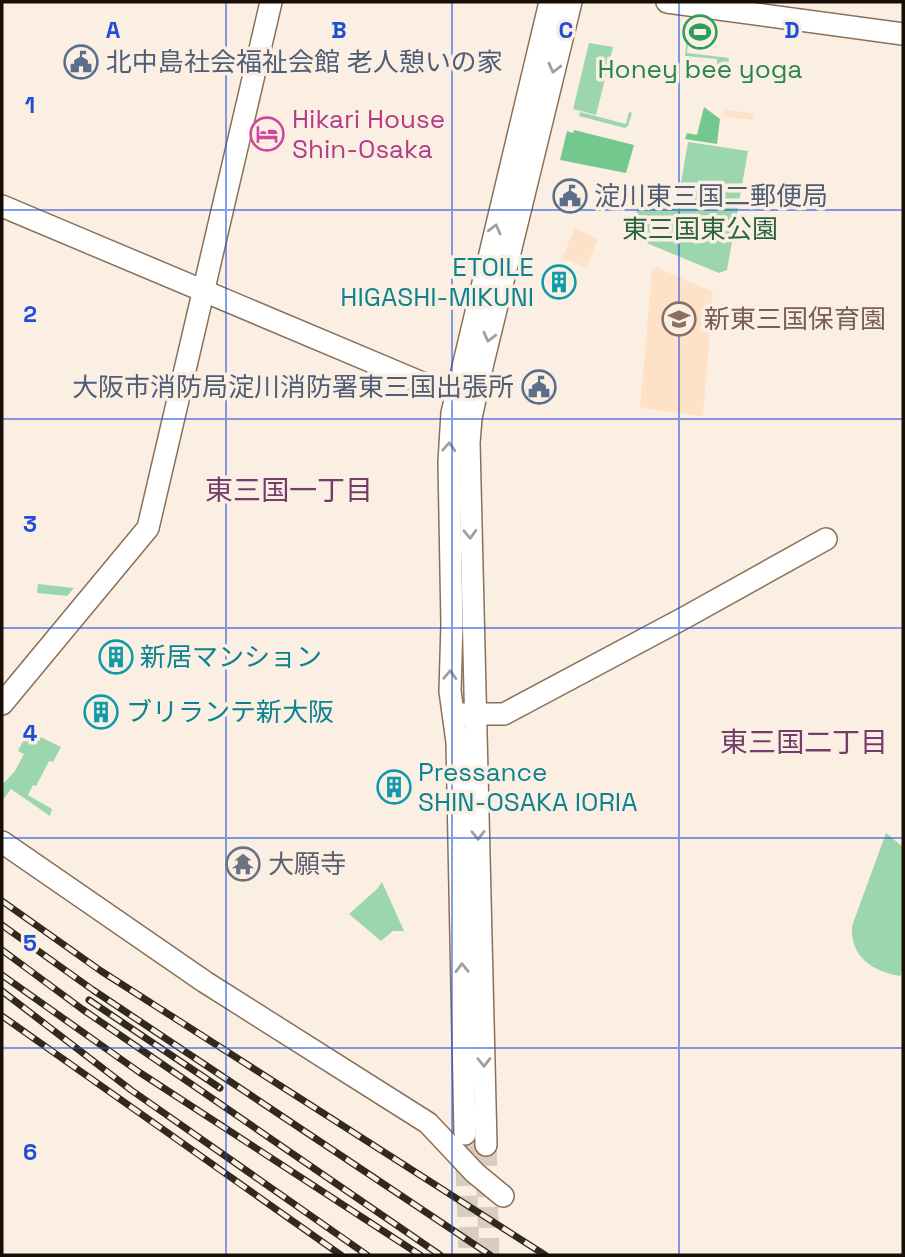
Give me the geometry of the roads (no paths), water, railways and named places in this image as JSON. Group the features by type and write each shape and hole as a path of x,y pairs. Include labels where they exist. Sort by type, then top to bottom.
{"street":[{"path":"2,704 148,528 271,2"},
{"path":"486,1145 477,714 468,465 471,418 466,392 550,2"},
{"path":"465,1134 457,742 450,691 452,624 449,462 452,413 466,392 571,2"},
{"path":"667,2 903,34"},
{"path":"2,206 427,385 466,392"},
{"path":"454,713 501,715 519,707 826,539"},
{"path":"2,842 205,982 428,1123 475,1173 503,1196"}],"tunnel":[{"path":"465,1134 469,1255"},
{"path":"486,1145 489,1255"}],"railway":[{"path":"2,901 101,971 545,1255"},
{"path":"2,925 93,990 490,1255"},
{"path":"2,950 82,1009 440,1255"},
{"path":"2,975 139,1072 420,1255"},
{"path":"2,991 131,1090 367,1255"},
{"path":"89,1000 220,1088"},
{"path":"2,1016 341,1255"}],"place":[{"name":"Honey bee yoga","path":"700,32"},
{"name":"北中島社会福祉会館 老人憩いの家","path":"81,62"},
{"name":"Hikari House Shin-Osaka","path":"267,134"},
{"name":"淀川東三国二郵便局","path":"570,196"},
{"name":"ETOILE HIGASHI-MIKUNI","path":"559,282"},
{"name":"新東三国保育園","path":"679,319"},
{"name":"大阪市消防局淀川消防署東三国出張所","path":"539,387"},
{"name":"新居マンション","path":"116,657"},
{"name":"ブリランテ新大阪","path":"101,712"},
{"name":"Pressance SHIN-OSAKA IORIA","path":"394,787"},
{"name":"大願寺","path":"243,864"}],"district":[{"name":"東三国一丁目","path":"289,490"},
{"name":"東三国二丁目","path":"804,742"}],"park label":[{"name":"東三国東公園","path":"700,229"}]}
